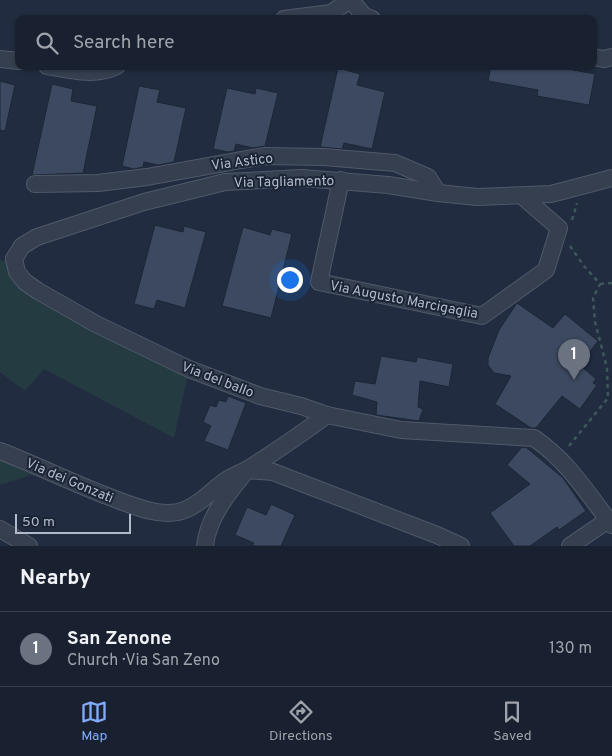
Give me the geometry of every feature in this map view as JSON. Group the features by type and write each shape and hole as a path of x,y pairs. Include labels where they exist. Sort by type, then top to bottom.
{"street":[{"path":"315,15 331,13 350,0 363,15"},
{"path":"597,58 604,59 612,57"},
{"path":"0,59 15,61"},
{"path":"67,70 82,73 101,70"},
{"name":"Via Astico","path":"35,184 98,183 147,177 264,156 324,157 396,164 428,177 438,193"},
{"name":"Via Tagliamento","path":"7,258 37,237 144,202 225,182 302,178 341,180 477,197 551,194 612,178"},
{"name":"Via Augusto Marcigaglia","path":"341,180 319,282 482,316 546,270 559,228 522,196"},
{"name":"Via del ballo","path":"7,258 25,282 38,292 96,324 189,369 260,396 301,406 327,415 401,430 534,438 547,447 576,475 610,522"},
{"name":"Via dei Gonzati","path":"0,451 128,504 154,511 179,512 194,505 226,480 247,470 327,415"},
{"path":"247,470 273,472 461,546"},
{"name":"Via dei Gonzati","path":"205,546 212,520 233,487 247,470"},
{"path":"570,546 610,522"},
{"path":"0,529 29,546"}],"path":[{"path":"572,223 581,187"},
{"path":"567,241 584,266 600,284"},
{"path":"600,284 612,283"},
{"path":"559,459 608,398 607,368 595,322 593,298 600,284"}],"green space":[{"path":"0,260 9,262 19,281 188,374 174,438 44,369 25,391 0,372"},
{"path":"0,455 38,473 0,485"}],"building":[{"path":"338,70 360,74 357,85 385,92 372,149 344,143 342,149 320,147"},
{"path":"490,70 574,70 595,74 589,105 537,96 538,90 488,81"},
{"path":"0,81 15,85 5,131 0,130"},
{"path":"52,84 73,89 71,101 97,106 83,173 32,175"},
{"path":"139,86 160,90 157,102 186,108 174,162 158,165 144,162 143,167 134,169 122,166"},
{"path":"227,88 255,94 256,88 278,93 265,146 253,148 236,144 234,151 228,152 213,149"},
{"path":"155,225 183,232 184,226 206,232 185,308 157,300 154,309 134,304"},
{"path":"243,227 270,235 272,229 292,234 271,318 222,306"},
{"path":"517,303 553,328 565,314 598,341 580,365 596,379 593,383 597,385 580,409 562,396 536,428 531,428 495,404 511,376 494,373 488,365 488,358 499,330"},
{"path":"381,356 416,362 417,357 453,364 449,387 420,381 418,407 423,409 419,421 376,415 377,402 352,395 355,381 375,384"},
{"path":"228,396 246,403 228,450 204,441 211,426 203,422 210,405 216,407 219,400 226,402"},
{"path":"522,447 527,448 563,478 586,511 559,530 557,527 530,546 514,546 490,513 530,484 507,465"},
{"path":"271,504 295,515 281,546 252,546 254,543 235,535 247,507 266,515"}],"place":[{"name":"San Zenone","path":"574,380"}]}
